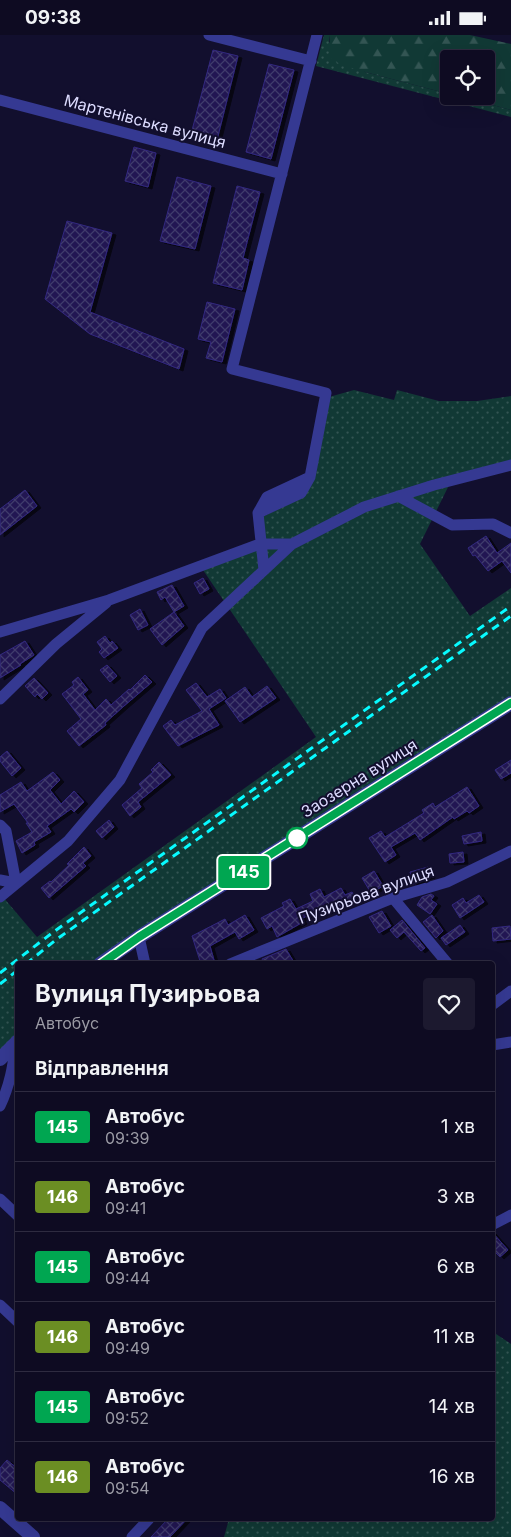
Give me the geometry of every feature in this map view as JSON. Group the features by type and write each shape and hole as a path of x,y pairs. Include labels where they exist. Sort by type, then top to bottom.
{"street":[{"path":"209,35 311,61"},
{"path":"264,570 258,513 267,497 310,477 326,393 232,369 317,35"},
{"name":"Мартенівська вулиця","path":"0,100 282,174"},
{"path":"0,897 68,841 120,780 202,628 292,544 364,507 434,485 511,465"},
{"path":"398,496 452,525 493,524 511,533"},
{"path":"0,632 109,600 260,544 292,544"},
{"path":"0,699 56,644 109,600"},
{"name":"Заозерна вулиця","path":"104,961 139,937 511,703"},
{"path":"0,825 6,831 16,883"},
{"name":"Пузирьова вулиця","path":"237,961 393,898 447,882 511,851"},
{"path":"0,880 16,883"},
{"path":"393,898 446,961"},
{"path":"139,937 144,961"},
{"path":"495,1003 511,991"},
{"path":"495,1045 511,1042"},
{"path":"0,1059 15,1044"},
{"path":"0,1106 12,1075 15,1055"},
{"path":"0,1199 15,1213"},
{"path":"495,1223 511,1215"},
{"path":"0,1305 15,1318"},
{"path":"0,1508 33,1537"},
{"path":"132,1537 147,1521"}],"green space":[{"path":"324,35 330,35 329,42 365,72 440,92 440,98 316,66"},
{"path":"330,35 470,35 511,44 511,110 493,105 495,105 495,50 440,50 440,92 345,66 332,60 329,54"},
{"path":"465,105 493,105 511,110 511,117"},
{"path":"354,390 394,400 397,390 439,401 477,401 511,396 511,462 453,477 420,544 470,616 511,588 511,703 105,961 15,961 15,1043 0,1059 0,900 3,897 37,937 316,737 203,570 263,547 262,517 305,496 329,397"},
{"path":"495,1333 511,1344 511,1537 224,1537 228,1521 495,1521"}],"building":[{"path":"213,50 238,56 216,144 190,138"},
{"path":"269,64 294,70 271,159 246,152"},
{"path":"134,147 156,153 148,187 125,181"},
{"path":"177,177 211,186 195,249 160,241"},
{"path":"237,186 260,192 243,258 249,260 242,290 213,283"},
{"path":"67,221 112,233 90,312 184,349 179,369 90,334 45,299"},
{"path":"207,302 235,309 222,362 206,358 211,342 198,339"},
{"path":"25,490 37,506 0,535 0,509"},
{"path":"486,536 497,553 511,543 511,573 502,561 488,571 475,555 473,556 468,548"},
{"path":"203,578 209,589 200,594 194,583"},
{"path":"172,585 184,606 174,612 165,597 161,600 157,592"},
{"path":"140,609 148,625 138,630 130,615"},
{"path":"174,612 184,626 162,645 150,629"},
{"path":"105,636 110,643 112,641 118,648 104,658 99,652 102,649 97,642"},
{"path":"25,641 34,655 0,678 0,655"},
{"path":"107,665 117,676 110,682 100,670"},
{"path":"145,675 152,682 105,723 106,725 79,746 67,731 81,719 62,694 74,685 72,682 78,677 88,690 83,694 95,710 106,699 111,705"},
{"path":"34,678 48,693 42,699 37,694 35,697 25,686"},
{"path":"196,683 207,697 220,689 226,698 209,709 219,725 178,746 163,726 171,720 175,725 202,711 186,690"},
{"path":"267,686 276,698 240,722 225,701 245,687 252,697"},
{"path":"7,751 21,768 12,776 0,761 0,757"},
{"path":"511,760 511,773 501,779 495,770"},
{"path":"159,762 171,775 138,802 141,807 130,816 122,805 142,788 139,784 153,772 151,770"},
{"path":"53,772 60,780 50,790 61,804 74,791 84,802 74,812 71,809 47,826 51,832 34,842 35,845 22,853 16,841 32,832 26,823 28,823 14,804 0,812 0,795 21,782 27,791"},
{"path":"467,787 479,806 469,813 467,811 454,819 453,817 420,840 415,833 391,847 396,855 385,862 369,838 381,831 385,837 424,813 422,810 433,803 435,807"},
{"path":"109,820 114,827 102,838 96,831"},
{"path":"481,832 482,841 464,844 462,836"},
{"path":"84,847 91,856 83,863 86,866 49,898 41,888 51,882 69,865 67,864"},
{"path":"463,852 464,862 450,863 449,854"},
{"path":"428,867 431,876 413,884 410,872"},
{"path":"374,871 383,886 371,893 362,878"},
{"path":"341,888 345,895 352,892 356,900 320,915 318,910 301,919 303,922 277,937 272,926 267,929 261,918 284,906 282,903 290,899 296,909 313,901 310,894 320,889 324,897"},
{"path":"431,894 434,896 431,900 437,904 430,914 417,905 422,897"},
{"path":"479,895 484,902 460,918 452,905 463,898 466,903"},
{"path":"382,911 391,926 379,933 369,917"},
{"path":"245,915 254,930 239,939 235,932 210,946 214,960 200,961 192,936 225,919 228,925"},
{"path":"432,915 443,931 436,938 423,922"},
{"path":"402,920 425,948 421,951 404,932 397,938 390,930"},
{"path":"460,925 465,932 446,945 441,938"},
{"path":"510,926 511,939 493,941 492,928"},
{"path":"286,949 293,961 263,961 262,959"},
{"path":"495,1235 508,1250 500,1257 495,1252"},
{"path":"7,1460 15,1467 15,1492 0,1480 0,1468"},
{"path":"166,1521 185,1521 170,1537 151,1537"}],"railway":[{"path":"16,961 52,933 511,606"},
{"path":"30,961 57,939 511,616"},
{"path":"0,973 15,961"},
{"path":"0,984 15,972"}],"bus line":[{"name":"145","path":"105,961 139,937 511,703"}]}
